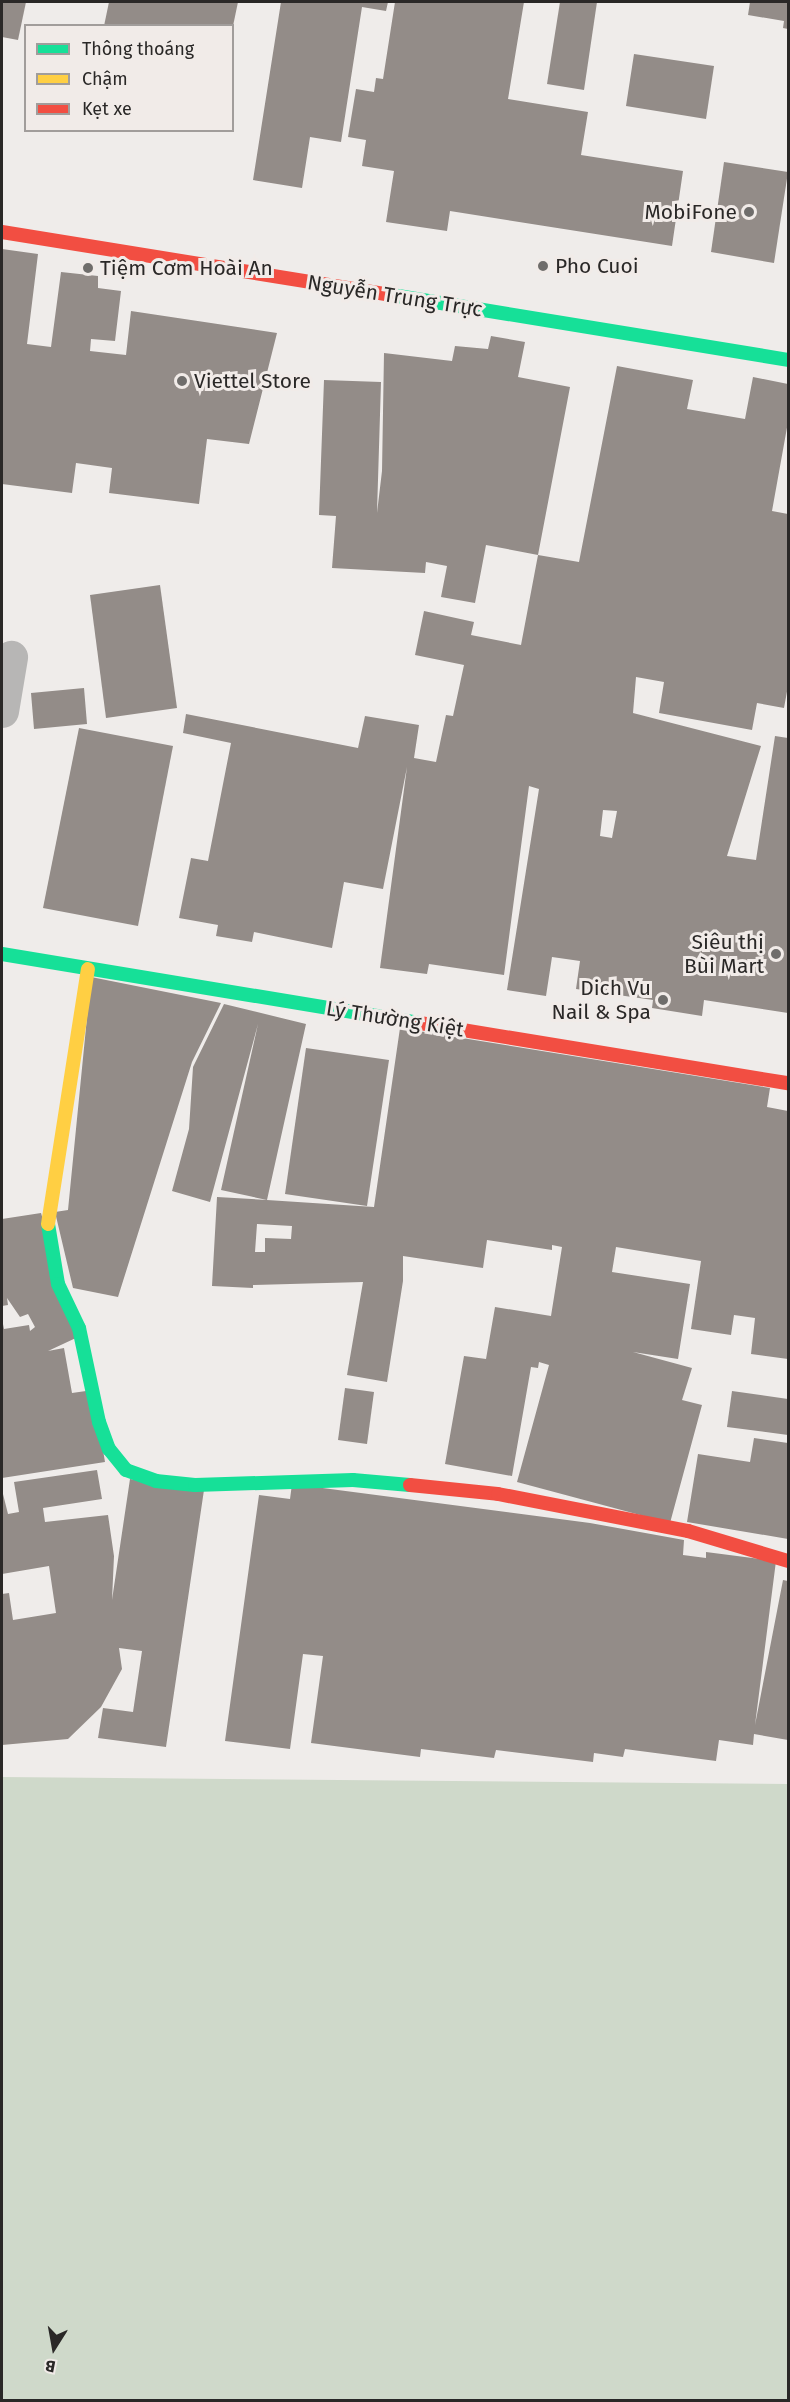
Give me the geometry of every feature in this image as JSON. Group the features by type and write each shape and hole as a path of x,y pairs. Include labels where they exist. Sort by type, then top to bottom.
{"street":[{"name":"Nguyễn Trung Trực","path":"2,232 789,360"},
{"path":"2,711 11,657"},
{"name":"Lý Thường Kiệt","path":"2,954 789,1083"},
{"path":"87,969 47,1232 58,1284 79,1328 94,1384 99,1422 109,1449 126,1470 156,1481 195,1485 353,1480 498,1494 688,1531 789,1561"}],"green space":[{"path":"2,1777 788,1784 788,2400 2,2400"}],"building":[{"path":"2,2 26,2 18,40 2,37"},
{"path":"109,2 238,2 233,24 104,24"},
{"path":"281,2 388,2 386,11 362,7 341,142 310,137 302,188 253,180"},
{"path":"395,2 524,2 508,99 588,112 581,155 683,171 672,246 450,211 447,231 386,222 394,171 362,166 366,140 348,137 356,89 374,92 376,78 383,79"},
{"path":"560,2 597,2 584,90 547,84"},
{"path":"750,2 788,2 788,29 783,28 784,21 748,15"},
{"path":"634,54 714,66 706,119 626,106"},
{"name":"MobiFone","path":"724,162 788,172 774,263 711,252"},
{"path":"2,249 38,254 27,344 51,347 61,272 98,276 98,288 121,291 115,341 91,339 90,351 126,355 131,311 277,333 249,444 207,439 199,504 109,493 112,468 76,463 72,493 2,484"},
{"path":"491,336 525,342 518,377 570,387 538,555 486,545 475,603 441,597 447,566 426,562 425,573 332,568 336,516 319,515 324,380 381,382 377,513 382,471 384,353 452,361 455,346 488,349"},
{"path":"617,366 693,380 687,409 745,419 753,377 788,384 788,422 772,511 788,514 788,686 784,708 757,703 752,730 659,713 664,682 636,677 633,713 761,746 727,856 756,860 775,736 788,738 788,1013 704,1000 702,1016 652,1008 653,1000 576,989 580,961 552,957 546,996 507,990 539,789 529,786 504,975 429,964 427,974 380,968 407,767 383,889 344,882 332,948 254,932 252,942 216,936 218,925 179,918 191,858 208,861 231,743 183,733 186,714 358,748 365,716 419,725 414,758 436,762 446,715 453,716 464,665 415,655 424,611 474,622 471,635 521,645 538,555 579,562","holes":["603,810 617,811 612,838 600,836"]},
{"path":"160,585 177,708 106,718 90,595"},
{"path":"84,688 87,724 34,729 31,693"},
{"path":"79,728 173,746 138,926 43,908"},
{"path":"91,977 221,1003 192,1062 118,1297 73,1288 55,1212 68,1210"},
{"path":"224,1004 306,1024 267,1200 221,1190 258,1024 210,1202 172,1191 189,1129 193,1067"},
{"path":"400,1028 770,1088 767,1107 788,1111 788,1359 751,1354 755,1318 734,1315 731,1335 691,1329 701,1261 616,1247 612,1272 690,1284 678,1359 633,1352 692,1368 682,1400 702,1405 670,1523 517,1482 549,1365 539,1362 538,1368 531,1367 512,1476 445,1464 464,1356 486,1359 495,1307 551,1316 562,1247 552,1245 552,1250 487,1240 483,1268 403,1256 403,1281 387,1382 347,1375 363,1282 253,1285 253,1288 212,1286 217,1197 374,1207","holes":["257,1224 292,1226 291,1239 265,1238 265,1252 255,1252"]},
{"path":"306,1048 389,1060 367,1206 285,1194"},
{"path":"41,1213 78,1337 48,1351 64,1348 72,1393 93,1390 105,1462 2,1478 2,1319 4,1329 29,1325 30,1331 35,1327 28,1314 20,1317 7,1298 8,1305 2,1306 2,1219"},
{"path":"345,1388 374,1392 367,1444 338,1440"},
{"path":"732,1391 788,1399 788,1435 727,1427"},
{"path":"754,1438 788,1443 788,1539 687,1522 698,1454 750,1462"},
{"path":"97,1470 102,1499 43,1508 45,1522 108,1515 114,1556 112,1600 130,1479 204,1490 166,1747 98,1738 103,1708 133,1712 142,1651 119,1648 122,1669 101,1707 68,1739 2,1745 2,1594 9,1593 13,1620 56,1613 49,1566 2,1574 2,1490 8,1514 19,1512 14,1482"},
{"path":"292,1484 590,1523 684,1540 683,1555 706,1558 706,1552 776,1561 755,1725 783,1580 788,1581 788,1740 754,1734 753,1745 719,1740 716,1761 625,1749 623,1757 594,1753 593,1762 496,1750 494,1758 421,1749 420,1757 311,1743 323,1656 303,1654 290,1749 225,1741 259,1495 290,1499"}],"traffic: fast":[{"path":"392,295 788,360"},
{"path":"2,954 420,1023"},
{"path":"48,1224 58,1284 79,1328 99,1422 109,1449 126,1470 156,1481 195,1485 353,1480 410,1485"}],"traffic: slow":[{"path":"48,1224 88,969"}],"traffic: jam":[{"path":"2,232 392,295"},
{"path":"420,1023 788,1083"},
{"path":"410,1485 498,1494 688,1531 788,1561"}],"place":[{"name":"MobiFone","path":"749,212"},
{"name":"Pho Cuoi","path":"543,266"},
{"name":"Tiệm Cơm Hoài An","path":"88,268"},
{"name":"Viettel Store","path":"182,381"},
{"name":"Siêu thị Bùi Mart","path":"776,954"},
{"name":"Dich Vu Nail & Spa","path":"663,1000"}]}
